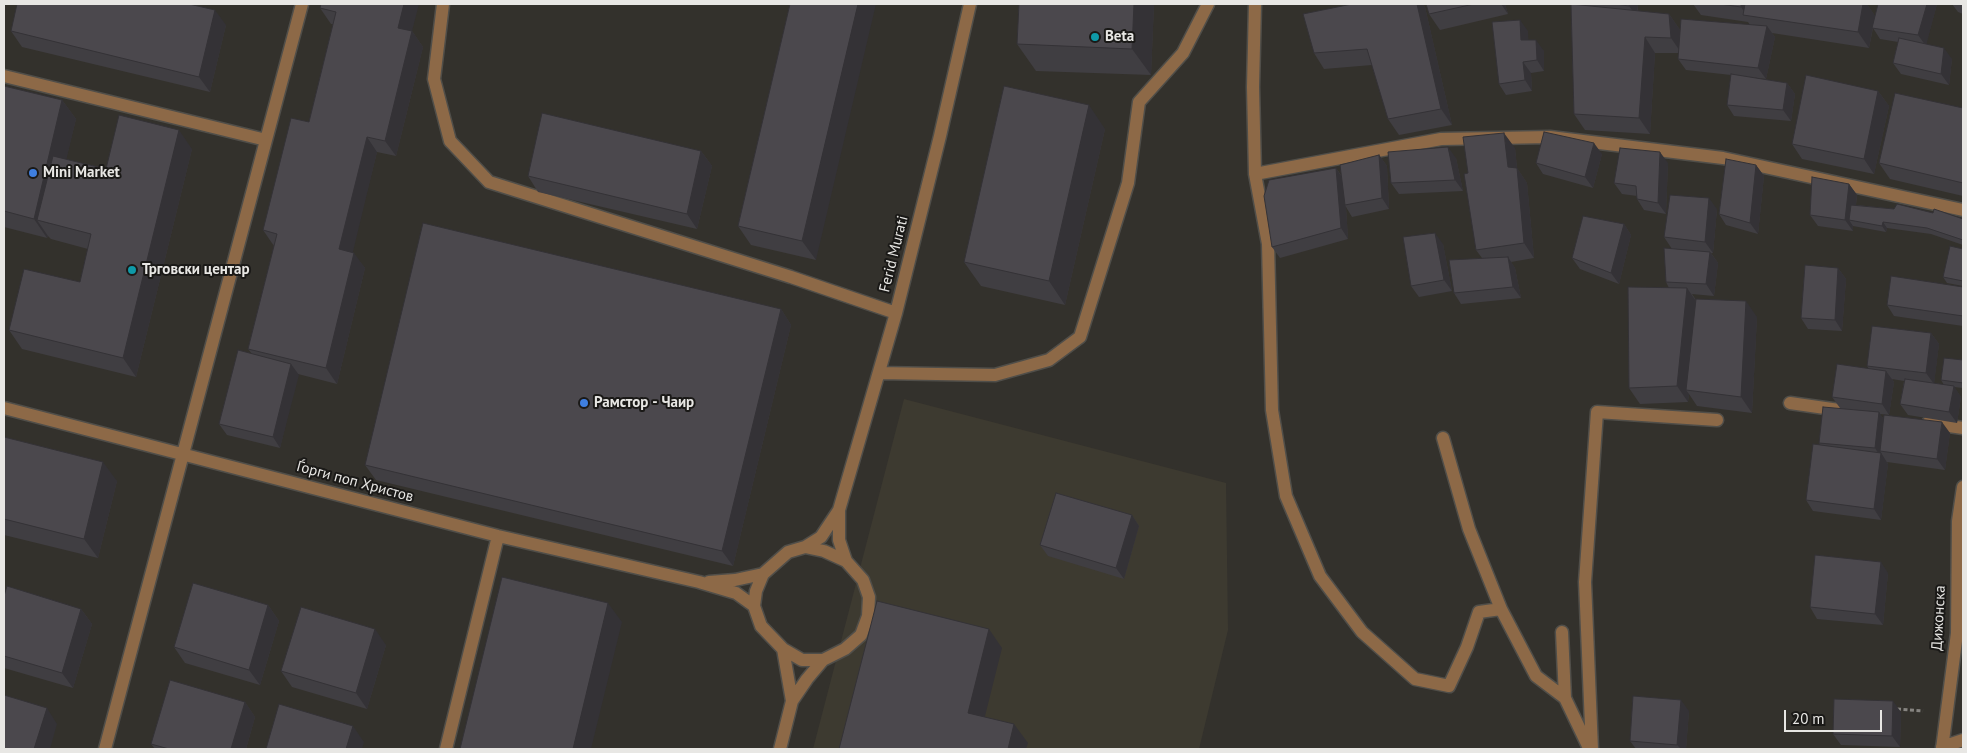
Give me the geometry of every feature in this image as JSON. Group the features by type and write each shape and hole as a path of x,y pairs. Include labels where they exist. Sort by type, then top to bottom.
{"street":[{"path":"104,749 302,4"},
{"path":"442,4 434,79 450,140 489,182 896,313"},
{"name":"Ferid Murati","path":"846,561 839,540 839,510 896,313 940,136 970,4"},
{"path":"879,373 995,375 1050,360 1080,337 1128,183 1139,102 1183,53 1208,4"},
{"path":"1255,4 1253,87 1255,174 1268,244 1274,420 1286,496 1320,576 1362,632 1414,679 1449,686 1467,647 1479,612 1501,609"},
{"path":"4,76 266,140"},
{"path":"1255,174 1441,139 1550,137 1723,158 1963,210"},
{"path":"1790,403 1848,412"},
{"name":"Ѓорги поп Христов","path":"4,408 498,536 699,582 736,593 754,606"},
{"path":"1591,749 1585,582 1597,412 1717,420"},
{"path":"1915,421 1963,428"},
{"path":"1443,438 1469,529 1501,609 1536,676 1565,698"},
{"name":"Дижонска","path":"1942,748 1956,633 1963,487"},
{"name":"Ferid Murati","path":"805,547 821,537 839,510"},
{"path":"446,749 498,536"},
{"path":"780,749 792,701 806,679 823,660 845,649 861,635 868,616 869,597 863,580 846,561 824,551 805,547 788,552 763,574 756,591 754,606 761,626 783,649 802,660 823,660"},
{"name":"Ѓорги поп Христов","path":"699,582 735,580 763,574"},
{"path":"1562,632 1565,698 1591,749"},
{"path":"783,649 792,701"},
{"path":"1942,748 1963,740"}],"path":[{"path":"1890,709 1946,712"}],"shaded area":[{"path":"904,399 1226,483 1228,630 1199,749 813,749"}],"building":[{"path":"17,4 189,4 215,10 199,77 11,31"},
{"path":"321,4 404,4 398,28 412,31 385,141 367,137 339,249 354,253 326,368 248,349 277,234 263,230 291,118 309,122 336,12 320,8"},
{"path":"790,4 858,4 802,241 738,226"},
{"path":"1019,4 1134,4 1132,49 1017,44"},
{"path":"1352,4 1417,4 1441,109 1388,119 1367,49 1314,53 1303,14"},
{"path":"1426,4 1474,4 1429,14"},
{"path":"1571,4 1669,14 1671,38 1645,37 1639,118 1574,114"},
{"path":"1720,4 1741,4 1741,7"},
{"path":"1745,4 1863,4 1858,32 1743,15"},
{"path":"1878,4 1927,4 1918,35 1872,28"},
{"path":"1681,19 1767,26 1758,68 1678,59"},
{"path":"1520,20 1521,40 1536,40 1537,60 1523,62 1525,80 1499,84 1492,22"},
{"path":"1899,38 1944,48 1941,74 1893,63"},
{"path":"1731,74 1787,83 1783,110 1727,105"},
{"path":"1806,75 1878,91 1864,159 1792,144"},
{"name":"Mini Market","path":"4,86 62,100 34,219 4,211"},
{"path":"1004,86 1089,105 1049,281 964,262"},
{"path":"1895,93 1963,108 1963,183 1879,163"},
{"path":"542,113 701,151 687,214 528,176"},
{"name":"Трговски центар","path":"119,115 179,130 123,358 9,330 24,269 80,282 91,234 37,220 53,156 106,169"},
{"path":"1544,132 1594,143 1585,177 1536,163"},
{"path":"1504,133 1508,167 1517,168 1524,243 1476,250 1464,174 1468,173 1463,137"},
{"path":"1448,147 1455,180 1391,183 1388,152"},
{"path":"1620,148 1660,152 1658,203 1637,199 1636,186 1614,183"},
{"path":"1379,155 1382,198 1345,205 1340,165"},
{"path":"1726,159 1756,165 1750,223 1719,214"},
{"path":"1336,168 1341,228 1272,247 1264,196 1269,180"},
{"path":"1812,177 1849,184 1845,220 1810,215"},
{"path":"1670,195 1709,198 1705,242 1664,237"},
{"path":"1897,204 1933,213 1934,209 1963,219 1963,240 1927,228 1883,222 1882,226 1849,220 1851,205 1894,209"},
{"path":"1583,216 1624,224 1611,273 1572,258"},
{"name":"Рамстор - Чаир","path":"423,223 781,309 722,551 365,465"},
{"path":"1435,233 1444,280 1411,286 1403,237"},
{"path":"1950,246 1963,249 1963,281 1943,277"},
{"path":"1664,248 1710,252 1706,284 1666,282"},
{"path":"1508,257 1513,287 1454,293 1449,260"},
{"path":"1805,265 1838,268 1835,320 1801,318"},
{"path":"1891,276 1963,287 1963,316 1887,305"},
{"path":"1628,287 1687,288 1677,386 1629,388"},
{"path":"1696,299 1746,301 1741,397 1686,390"},
{"path":"1872,326 1931,333 1926,373 1867,366"},
{"path":"238,350 291,364 273,437 219,424"},
{"path":"1944,358 1963,360 1963,383 1941,380"},
{"path":"1837,364 1886,371 1882,404 1832,397"},
{"path":"1905,379 1954,386 1949,412 1900,404"},
{"path":"1823,407 1879,412 1875,448 1819,443"},
{"path":"1884,415 1942,422 1937,459 1880,451"},
{"path":"4,437 103,462 84,539 4,519"},
{"path":"1813,444 1881,453 1874,509 1806,500"},
{"path":"1056,493 1132,515 1116,568 1040,545"},
{"path":"1815,555 1881,562 1875,614 1810,607"},
{"path":"502,577 608,603 573,749 460,749"},
{"path":"193,583 268,605 249,670 174,647"},
{"path":"7,586 81,609 62,673 4,656 4,596"},
{"path":"877,601 989,629 968,713 1014,724 1008,749 839,749"},
{"path":"301,607 375,629 356,693 281,671"},
{"path":"170,680 245,702 231,749 169,749 151,744"},
{"path":"4,695 47,708 34,749 4,749"},
{"path":"1633,696 1681,700 1677,745 1630,741"},
{"path":"1834,699 1893,701 1892,736 1833,734"},
{"path":"279,704 353,726 346,749 266,749"}],"place":[{"name":"Beta","path":"1095,37"},
{"name":"Mini Market","path":"33,173"},
{"name":"Трговски центар","path":"132,270"},
{"name":"Рамстор - Чаир","path":"584,403"}]}
